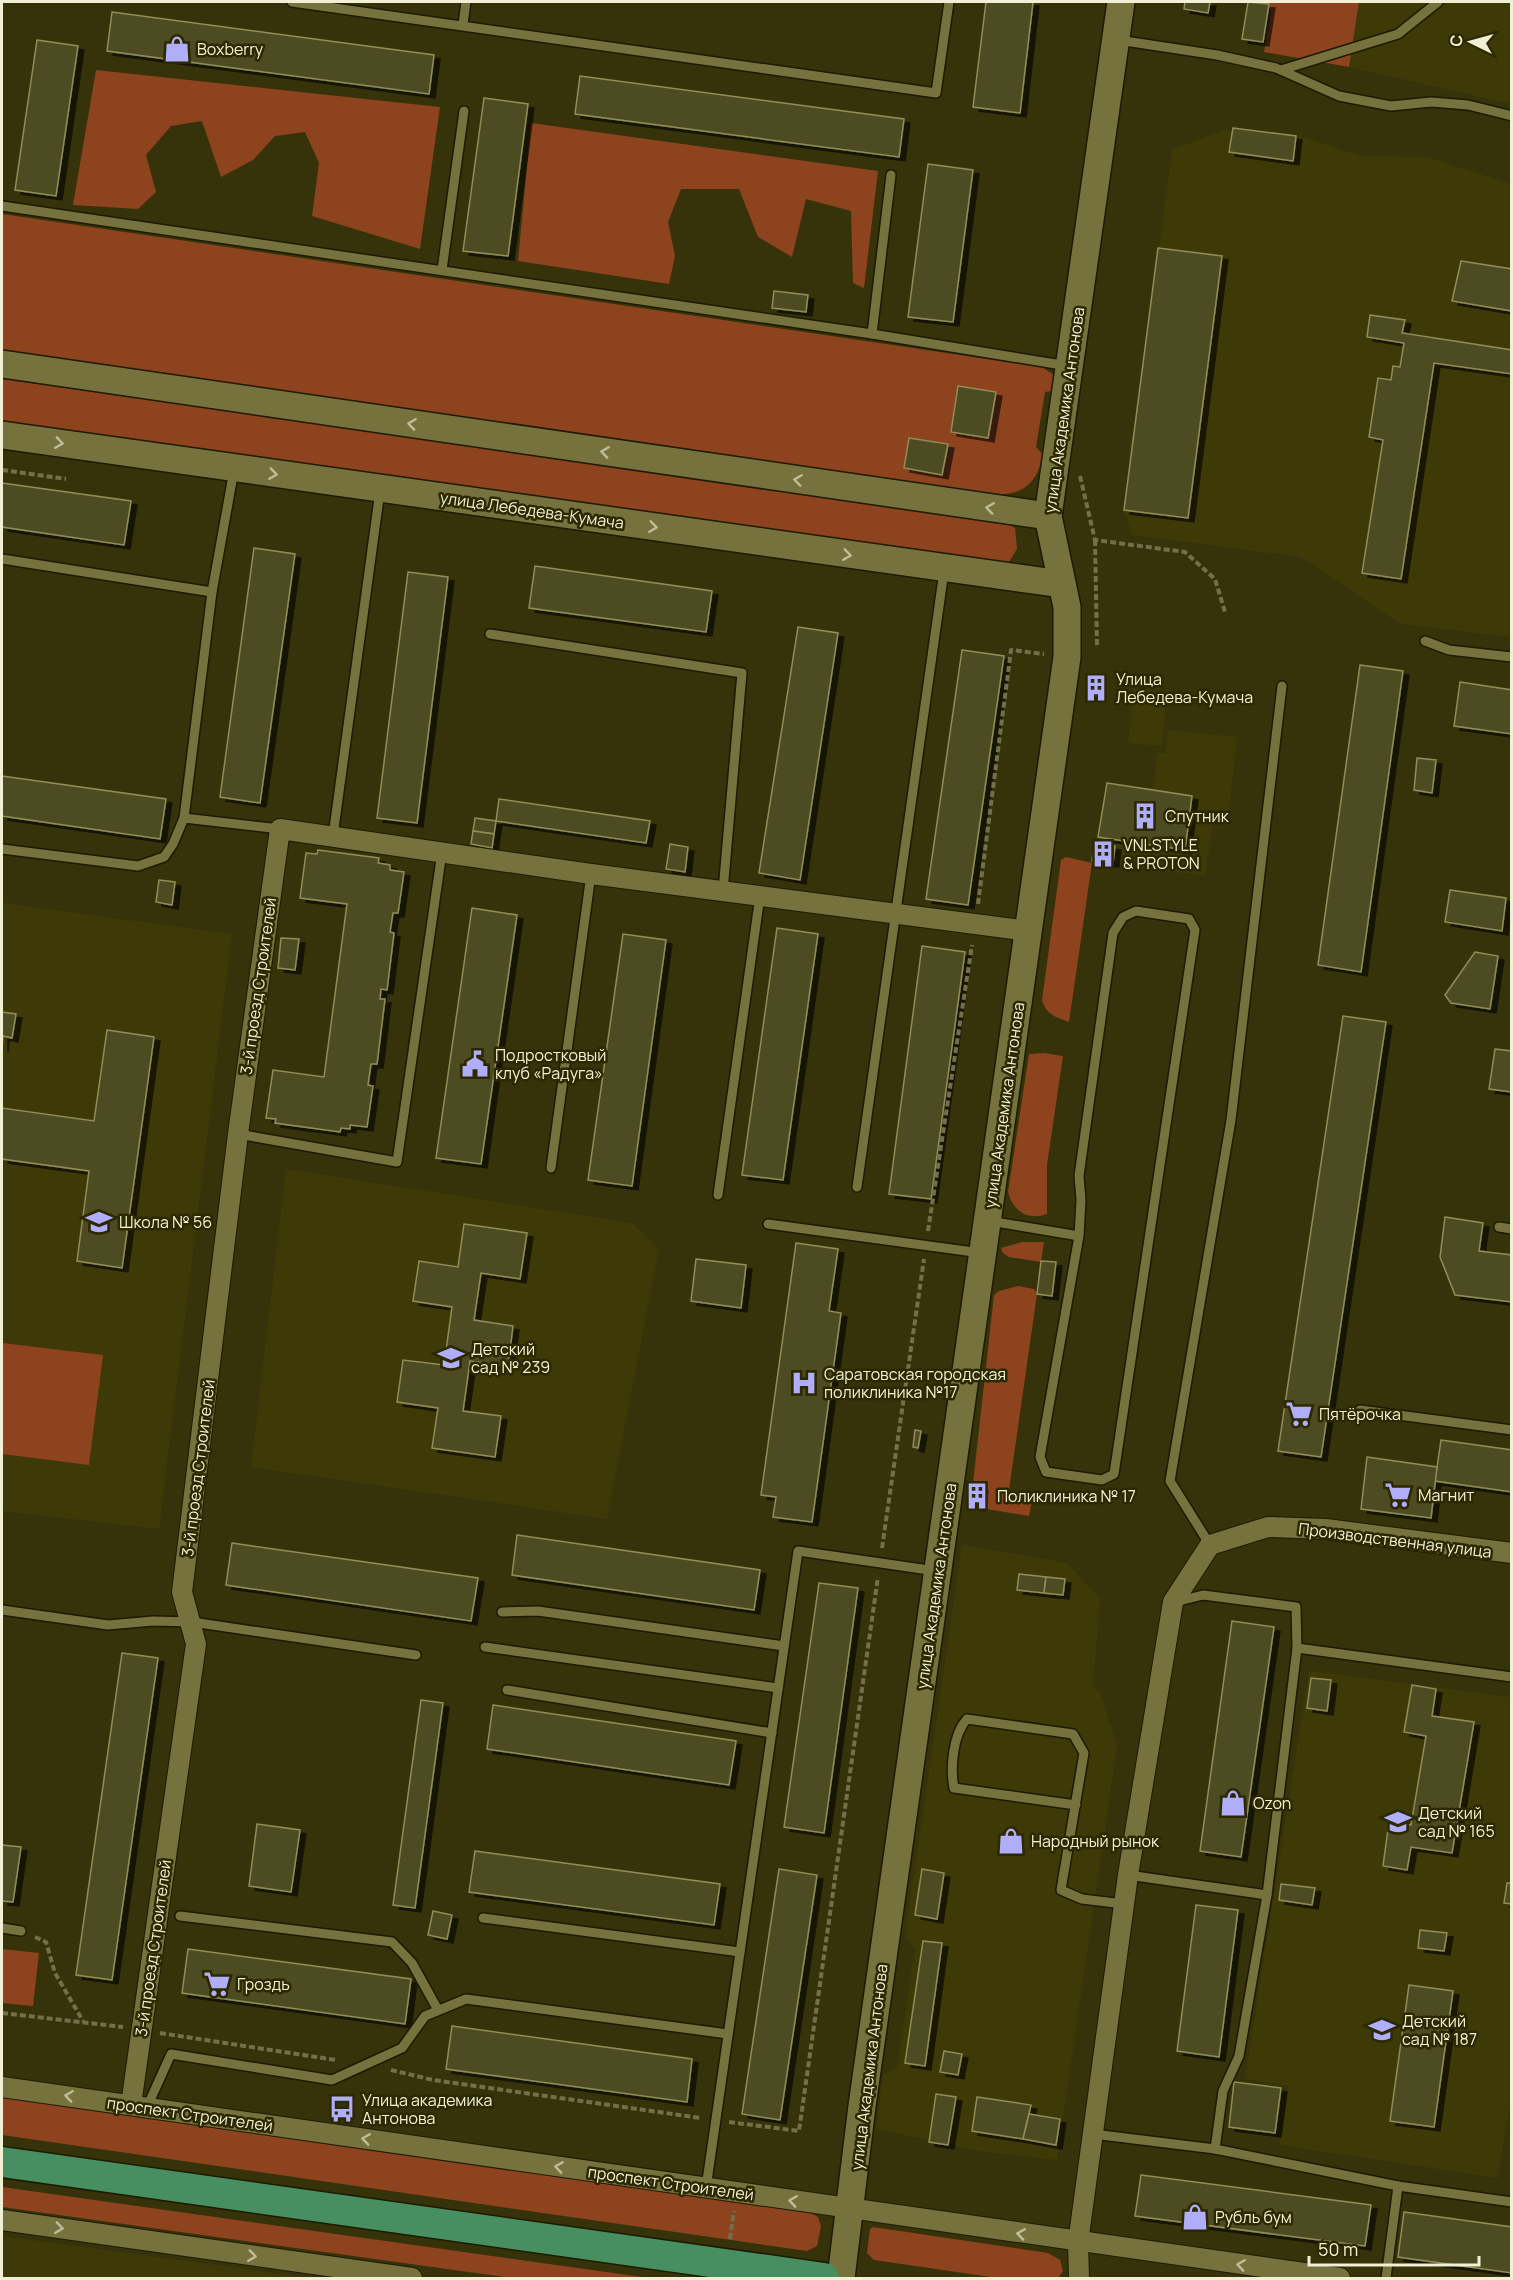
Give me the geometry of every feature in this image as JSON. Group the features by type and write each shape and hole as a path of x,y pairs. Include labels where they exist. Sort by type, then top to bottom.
{"main road":[{"name":"улица Академика Антонова","path":"841,2278 862,2106 1067,657 1067,607 1048,516 1121,2"},
{"path":"2,364 1048,516"},
{"name":"улица Лебедева-Кумача","path":"2,435 1062,584"},
{"path":"2,2162 824,2278"}],"street":[{"path":"280,829 591,874 1029,931"},
{"name":"3-й проезд Строителей","path":"139,2106 196,1644 192,1622 182,1592 237,1134 280,829"},
{"name":"Производственная улица","path":"1210,1545 1268,1527 1326,1529 1512,1553"},
{"path":"1079,2278 1078,2242 1128,1875 1173,1602 1210,1545"},
{"name":"проспект Строителей","path":"2,2086 1340,2278"},
{"path":"2,2220 412,2278"}],"lane":[{"path":"292,2 463,24 936,93 949,2"},
{"path":"463,24 466,2"},
{"path":"1281,70 1398,34 1437,2"},
{"path":"1116,40 1217,55 1281,70 1339,96 1390,106 1431,102 1468,105 1512,116"},
{"path":"442,270 464,111"},
{"path":"872,334 891,175"},
{"path":"2,206 872,334 1070,367"},
{"path":"2,849 138,866 164,857 173,844 184,818 212,592 234,468"},
{"path":"333,836 380,489"},
{"path":"2,559 212,592"},
{"path":"857,1187 945,568"},
{"path":"490,634 742,672 723,891"},
{"path":"1425,641 1449,650 1512,657"},
{"path":"1210,1545 1170,1481 1231,1120 1282,686"},
{"path":"184,818 280,829"},
{"path":"237,1134 397,1162 442,852"},
{"path":"550,1168 591,874"},
{"path":"718,1195 760,896"},
{"path":"1136,911 1189,919 1195,930 1114,1474 1102,1480 1046,1472 1040,1457 1079,1236 1081,1200 1078,1176 1113,933 1123,916 1136,911"},
{"path":"988,1221 1079,1236"},
{"path":"768,1224 983,1254"},
{"path":"1500,1227 1512,1229"},
{"path":"1360,1410 1512,1430"},
{"path":"706,2188 798,1551 938,1572"},
{"path":"1173,1602 1203,1595 1296,1607 1298,1648 1267,1895 1239,2056 1223,2091 1215,2149"},
{"path":"2,1610 108,1626 153,1621 192,1622 416,1655"},
{"path":"502,1612 538,1611 784,1646"},
{"path":"485,1647 778,1688"},
{"path":"1298,1648 1512,1677"},
{"path":"507,1690 772,1733"},
{"path":"1076,1805 954,1788 951,1775 960,1727 967,1719 1074,1734 1084,1753 1076,1805 1061,1890 1082,1899 1124,1904"},
{"path":"1128,1875 1267,1895"},
{"path":"180,1916 392,1942 412,1963 438,2010"},
{"path":"483,1918 740,1953"},
{"path":"2,1928 21,1931"},
{"path":"139,2106 171,2054 332,2080 402,2048 425,2016 466,1999 728,2034"},
{"path":"1093,2134 1215,2149 1398,2186 1512,2202"},
{"path":"1386,2278 1398,2186"}],"path":[{"path":"2,470 66,479"},
{"path":"1078,470 1095,540 1097,646"},
{"path":"1095,540 1185,552 1215,579 1225,612"},
{"path":"1011,650 1046,655"},
{"path":"21,1931 46,1942 56,1973 83,2022"},
{"path":"727,2266 736,2193"}],"shaded area":[{"path":"1266,2 1359,2 1349,67 1264,52 1271,12"},
{"path":"1359,2 1511,2 1511,104 1349,67"},
{"path":"96,70 440,107 420,249 312,216 319,163 305,132 275,136 253,160 221,177 202,121 171,126 146,155 156,192 138,209 73,205"},
{"path":"531,123 878,171 864,288 853,283 851,211 806,199 792,257 758,237 739,189 681,189 668,222 675,256 669,284 518,261"},
{"path":"1225,130 1306,138 1361,156 1426,157 1511,184 1511,637 1400,624 1301,557 1132,535 1124,510 1172,150"},
{"path":"2,214 1042,367 1054,375 1052,391 1045,392 1036,447 1043,455 1038,471 1031,482 1022,489 1012,493 987,494 894,479 882,480 2,355"},
{"path":"2,379 1002,520 1015,528 1017,549 1009,562 997,564 2,425"},
{"path":"1133,689 1167,692 1162,746 1128,743"},
{"path":"1168,730 1237,737 1229,811 1215,810 1205,876 1092,861 1107,783 1153,792 1157,753 1166,753"},
{"path":"1066,857 1092,863 1069,1022 1052,1014 1046,1009 1042,1000 1061,860"},
{"name":"Школа № 56","path":"2,903 232,934 159,1529 2,1511"},
{"path":"1044,1053 1063,1056 1047,1165 1047,1214 1033,1216 1017,1209 1008,1192 1029,1054"},
{"name":"Детский сад № 239","path":"286,1169 632,1223 659,1249 607,1519 251,1467"},
{"path":"1022,1242 1044,1242 1041,1262 1009,1257 1003,1253 1001,1248"},
{"path":"1018,1286 1034,1289 1037,1294 1008,1497 1032,1501 1029,1516 981,1508 984,1485 973,1483 994,1295 999,1291"},
{"path":"2,1343 103,1355 89,1465 2,1454"},
{"name":"Народный рынок","path":"962,1545 1067,1563 1100,1599 1093,1686 1100,1692 1117,1746 1057,2160 978,2151 876,2129 883,2075 897,2068 915,1948 905,1936"},
{"path":"1309,1671 1511,1697 1512,2092 1498,2178 1279,2145 1288,2086 1245,2079"},
{"path":"2,1949 39,1953 33,2006 2,2003"},
{"path":"2,2094 811,2213 818,2217 821,2226 817,2246 807,2251 2,2135"},
{"path":"2,2187 649,2278 511,2278 2,2207"},
{"path":"873,2227 1048,2253 1060,2260 1063,2271 1058,2278 998,2278 874,2260 867,2253 870,2229"},
{"path":"2,2236 312,2278 2,2278"}],"building":[{"path":"986,2 1033,2 1020,113 973,107"},
{"path":"1185,2 1210,2 1208,13 1184,9"},
{"path":"1248,2 1269,4 1263,42 1242,39"},
{"path":"112,12 434,55 429,94 107,51"},
{"path":"37,40 78,46 56,196 15,190"},
{"path":"580,76 904,119 899,157 575,114"},
{"path":"484,98 528,104 508,256 463,251"},
{"path":"1233,128 1296,136 1293,161 1229,152"},
{"path":"928,164 973,170 953,322 908,317"},
{"path":"1158,248 1222,256 1188,518 1124,510"},
{"path":"1461,261 1512,269 1512,311 1452,301"},
{"path":"774,291 808,295 806,312 772,308"},
{"path":"1370,315 1405,320 1402,333 1512,350 1512,374 1434,363 1401,579 1362,573 1383,440 1369,437 1378,378 1391,380 1393,366 1400,367 1404,343 1367,337"},
{"path":"958,386 996,392 988,438 951,432"},
{"path":"909,438 948,444 942,475 904,468"},
{"path":"2,483 131,501 124,545 2,527"},
{"path":"254,548 295,554 260,803 220,797"},
{"path":"535,566 712,591 706,632 529,608"},
{"path":"408,572 448,577 417,823 377,818"},
{"path":"798,627 838,633 800,880 759,873"},
{"path":"962,650 1004,656 968,905 926,899"},
{"path":"1360,665 1403,671 1361,972 1318,965"},
{"name":"Улица Лебедева-Кумача","path":"1093,679 1100,680 1098,697 1092,697"},
{"path":"1460,682 1512,690 1512,734 1454,726"},
{"path":"1417,758 1436,760 1432,793 1414,790"},
{"path":"2,776 166,799 160,839 2,816"},
{"name":"Спутник","path":"1107,783 1192,796 1185,850 1098,837"},
{"path":"499,799 650,821 646,843 496,821"},
{"path":"475,818 496,821 494,834 473,831"},
{"path":"473,831 494,834 492,848 471,844"},
{"path":"670,844 688,847 685,872 666,869"},
{"name":"VNLSTYLE & PROTON","path":"1094,844 1115,846 1113,863 1092,861"},
{"path":"318,850 379,858 378,863 390,865 390,870 404,872 398,913 393,913 390,932 394,933 387,990 381,989 380,999 385,999 377,1064 371,1064 368,1085 373,1086 367,1127 350,1125 350,1129 341,1128 340,1132 275,1123 276,1119 266,1118 273,1070 324,1077 347,904 300,898 306,853 317,854"},
{"path":"159,880 175,882 172,905 156,902"},
{"path":"1450,890 1506,898 1502,931 1445,922"},
{"path":"472,908 517,915 481,1164 436,1158"},
{"path":"777,928 818,934 783,1180 742,1175"},
{"path":"623,934 666,940 632,1186 588,1180"},
{"path":"281,938 299,939 295,970 278,968"},
{"path":"922,946 965,952 931,1199 889,1194"},
{"path":"1475,952 1498,956 1490,1009 1451,1003 1445,995"},
{"path":"2,1012 16,1014 12,1038 3,1036 2,1048"},
{"path":"1343,1016 1386,1022 1321,1457 1278,1451"},
{"path":"107,1030 154,1037 122,1268 77,1261 89,1171 2,1159 2,1108 94,1121"},
{"path":"1495,1049 1512,1051 1512,1092 1489,1089"},
{"path":"1445,1217 1483,1223 1479,1251 1512,1255 1512,1302 1455,1295 1440,1257"},
{"path":"464,1224 527,1233 520,1279 481,1273 474,1320 513,1326 508,1366 470,1361 463,1411 501,1416 495,1457 432,1448 438,1408 397,1402 403,1360 444,1365 452,1307 413,1301 419,1261 458,1267"},
{"path":"796,1243 838,1249 829,1311 841,1313 812,1522 773,1517 776,1497 761,1495"},
{"path":"696,1259 746,1265 741,1308 691,1301"},
{"path":"1041,1261 1056,1262 1052,1296 1037,1294"},
{"path":"915,1430 921,1431 918,1448 913,1447"},
{"path":"1441,1440 1512,1450 1512,1492 1435,1481"},
{"name":"Магнит","path":"1367,1457 1437,1467 1431,1518 1361,1509"},
{"name":"Поликлиника № 17","path":"974,1486 982,1487 979,1507 972,1506"},
{"path":"517,1535 760,1570 754,1610 512,1575"},
{"path":"232,1543 478,1578 471,1621 226,1585"},
{"path":"1019,1574 1046,1577 1044,1593 1017,1590"},
{"path":"1046,1577 1065,1579 1063,1595 1044,1593"},
{"path":"819,1583 858,1588 824,1833 784,1827"},
{"path":"1232,1621 1274,1627 1241,1857 1200,1851"},
{"path":"122,1653 158,1658 112,1980 76,1975"},
{"path":"1311,1678 1331,1680 1327,1711 1307,1708"},
{"path":"1412,1685 1436,1689 1432,1716 1474,1722 1452,1853 1411,1847 1407,1870 1383,1866 1389,1822 1411,1825 1426,1736 1404,1732"},
{"path":"421,1700 443,1703 415,1908 393,1905"},
{"path":"493,1705 736,1741 729,1785 487,1749"},
{"path":"257,1824 300,1830 291,1892 249,1886"},
{"path":"2,1845 21,1847 13,1902 2,1901"},
{"path":"475,1851 720,1884 714,1925 469,1892"},
{"path":"779,1869 817,1875 780,2120 742,2114"},
{"path":"922,1869 944,1873 937,1919 915,1915"},
{"path":"1507,1883 1512,1883 1512,1904 1504,1903"},
{"path":"1281,1884 1315,1888 1312,1905 1279,1900"},
{"path":"1196,1905 1238,1910 1219,2057 1177,2051"},
{"path":"433,1911 452,1915 447,1939 428,1935"},
{"path":"1420,1930 1447,1933 1444,1951 1418,1948"},
{"path":"923,1941 942,1943 925,2066 905,2063"},
{"path":"188,1949 411,1979 405,2024 182,1993"},
{"path":"1409,1985 1453,1991 1434,2127 1390,2121"},
{"path":"452,2026 692,2059 687,2102 446,2069"},
{"path":"944,2051 962,2054 958,2075 940,2072"},
{"path":"1234,2082 1281,2088 1275,2133 1229,2127"},
{"path":"936,2094 956,2097 948,2145 929,2142"},
{"path":"977,2097 1031,2105 1023,2139 972,2131"},
{"path":"1029,2114 1060,2119 1056,2145 1023,2139"},
{"path":"1141,2175 1371,2205 1365,2246 1135,2216"},
{"path":"1404,2212 1512,2227 1512,2273 1398,2257"}],"place":[{"name":"Boxberry","path":"177,49"},
{"name":"Улица Лебедева-Кумача","path":"1096,688"},
{"name":"Спутник","path":"1145,816"},
{"name":"VNLSTYLE & PROTON","path":"1103,854"},
{"name":"Подростковый клуб «Радуга»","path":"475,1064"},
{"name":"Школа № 56","path":"99,1222"},
{"name":"Детский сад № 239","path":"451,1358"},
{"name":"Саратовская городская поликлиника №17","path":"804,1383"},
{"name":"Пятёрочка","path":"1299,1414"},
{"name":"Магнит","path":"1398,1495"},
{"name":"Поликлиника № 17","path":"977,1496"},
{"name":"Ozon","path":"1233,1803"},
{"name":"Детский сад № 165","path":"1398,1822"},
{"name":"Народный рынок","path":"1011,1841"},
{"name":"Гроздь","path":"217,1984"},
{"name":"Детский сад № 187","path":"1382,2030"},
{"name":"Улица академика Антонова","path":"342,2109"},
{"name":"Рубль бум","path":"1195,2217"}]}
